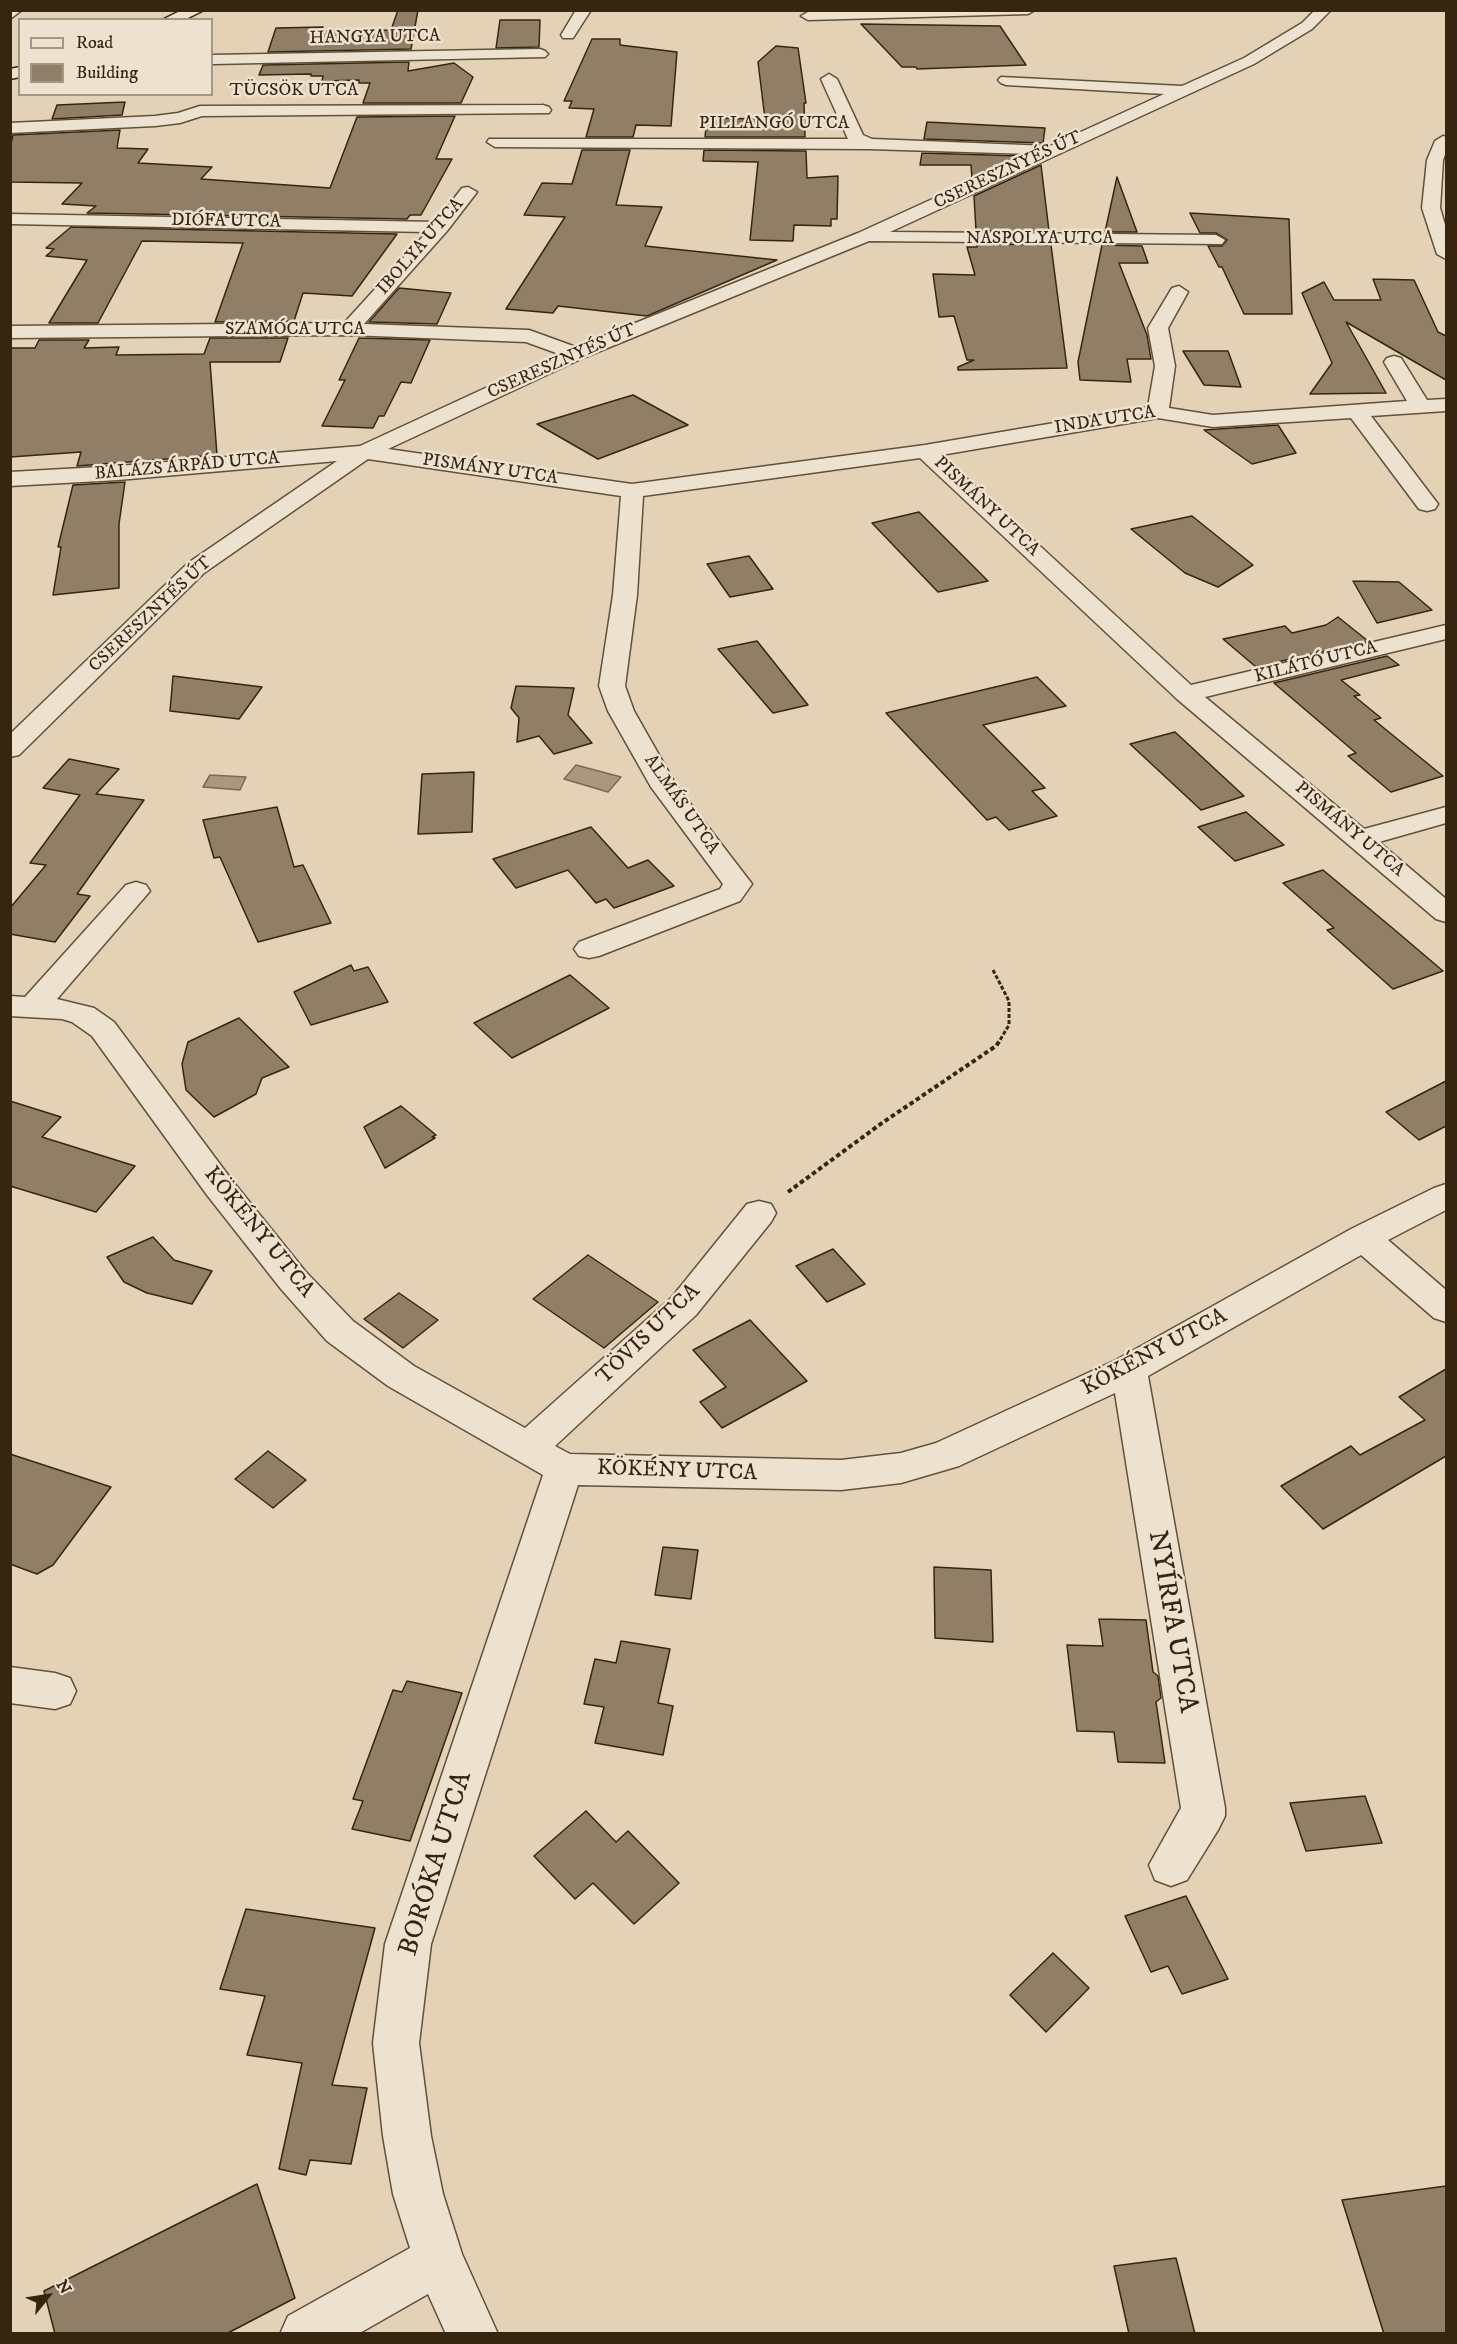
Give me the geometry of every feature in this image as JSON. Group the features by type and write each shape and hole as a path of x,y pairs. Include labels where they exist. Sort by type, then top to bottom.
{"street":[{"path":"10,15 15,10"},
{"path":"175,18 197,10"},
{"path":"568,35 584,10"},
{"path":"808,16 1028,10"},
{"name":"CSERESZNYÉS ÚT","path":"10,749 196,568 364,452 576,354 864,237 1249,61 1307,26 1324,10"},
{"name":"HANGYA UTCA","path":"213,60 540,54"},
{"path":"829,79 856,138 869,144"},
{"name":"CSERESZNYÉS ÚT","path":"1006,80 1185,90"},
{"name":"TÜCSÖK UTCA","path":"10,128 155,121 180,118 200,111 543,110"},
{"path":"1443,141 1435,160 1431,208 1446,254"},
{"name":"PILLANGÓ UTCA","path":"495,142 869,144 1053,150"},
{"name":"IBOLYA UTCA","path":"349,329 441,227 468,192"},
{"name":"DIÓFA UTCA","path":"10,219 441,227"},
{"name":"NASPOLYA UTCA","path":"864,237 1216,240"},
{"path":"1158,412 1166,366 1158,328 1179,292"},
{"name":"SZAMÓCA UTCA","path":"10,332 349,329 529,336 576,354"},
{"path":"1394,362 1420,406"},
{"name":"INDA UTCA","path":"925,451 1158,412 1188,414 1214,421 1446,405"},
{"path":"1357,412 1427,504"},
{"name":"PISMÁNY UTCA","path":"364,452 632,491 925,451 1186,694 1446,913"},
{"name":"BALÁZS ÁRPÁD UTCA","path":"10,479 118,473 364,452"},
{"name":"ALMÁS UTCA","path":"589,949 729,895 738,884 664,787 621,711 612,686 625,595 632,491"},
{"name":"KILÁTÓ UTCA","path":"1186,694 1446,632"},
{"path":"1360,839 1446,815"},
{"name":"KÖKÉNY UTCA","path":"22,1006 136,891"},
{"name":"KÖKÉNY UTCA","path":"22,1006 64,1009 83,1016 103,1029 219,1187 293,1280 340,1331 401,1376 547,1458 787,1476 841,1476 901,1468 946,1455 1129,1370 1364,1238 1446,1196"},
{"name":"TÖVIS UTCA","path":"547,1458 684,1306 759,1213"},
{"path":"1364,1238 1446,1309"},
{"name":"NYÍRFA UTCA","path":"1129,1370 1203,1808 1203,1816 1171,1865"},
{"name":"BORÓKA UTCA","path":"472,2334 439,2260 418,2194 406,2136 396,2043 408,1944 547,1458"},
{"path":"10,1685 55,1691"},
{"path":"306,2334 439,2260"}],"path":[{"path":"759,1213 882,1123 996,1046 1009,1025 1009,1000 993,970"}],"shaded area":[{"path":"576,765 621,777 608,792 564,779"},
{"path":"210,775 246,777 240,790 203,787"}],"building":[{"path":"398,10 418,10 411,49 268,52 276,28 323,27 322,31 391,30"},
{"path":"500,20 540,20 539,47 496,48"},
{"path":"861,24 1000,26 1026,65 917,69 916,67 902,67"},
{"path":"592,39 620,39 620,45 677,52 671,126 636,125 633,137 586,137 594,109 569,108 572,101 564,101"},
{"path":"776,46 798,48 806,103 804,103 805,137 705,137 707,118 765,119 758,62"},
{"path":"409,62 408,71 454,63 473,77 461,103 363,103 370,83 359,83 359,80 322,81 323,76 311,76 311,74 259,75 263,65"},
{"path":"125,102 122,115 52,119 57,105"},
{"path":"455,116 436,159 452,159 421,215 410,215 407,219 87,213 96,206 62,204 82,183 10,182 10,148 13,135 120,130 117,148 148,149 138,163 212,167 201,179 330,188 357,117"},
{"path":"927,122 1045,128 1043,143 924,139"},
{"path":"582,150 630,150 616,205 662,207 645,246 777,260 647,316 558,306 553,313 506,309 565,217 524,215 542,183 572,184"},
{"path":"704,150 806,151 807,178 838,176 837,219 831,219 831,226 794,225 793,241 750,240 758,162 703,161"},
{"path":"922,153 1021,156 972,178 971,165 920,165"},
{"path":"1041,165 1049,231 976,231 974,196"},
{"path":"1117,177 1137,232 1105,232"},
{"path":"1190,213 1289,219 1292,314 1244,314 1222,267 1219,267 1208,246 1222,246 1227,240 1216,233 1200,233"},
{"path":"71,227 397,234 352,296 303,293 294,321 215,322 243,243 142,241 98,323 49,323 87,260 46,256 54,249 46,248"},
{"path":"977,244 1051,245 1067,368 958,370 958,367 974,360 967,360 954,316 939,317 933,274 975,275 967,247 977,247"},
{"path":"1102,245 1142,246 1148,263 1119,263 1147,335 1151,359 1127,359 1131,382 1080,380 1078,362"},
{"path":"1373,279 1414,280 1438,332 1446,336 1446,380 1346,322 1386,393 1310,394 1332,363 1302,293 1324,282 1334,300 1381,300"},
{"path":"399,288 451,293 437,324 369,322"},
{"path":"210,338 288,338 280,362 210,362 217,455 77,466 81,452 10,457 10,348 35,348 39,340 89,340 84,348 119,347 116,355 204,354"},
{"path":"359,338 430,340 411,383 401,382 384,416 379,416 373,428 322,426 345,380 339,380"},
{"path":"1183,351 1228,351 1241,387 1204,385"},
{"path":"633,395 688,425 598,459 537,424"},
{"path":"1278,425 1296,453 1252,464 1204,430"},
{"path":"125,482 119,524 119,588 53,595 61,547 58,547 73,485"},
{"path":"919,512 988,581 938,592 872,523"},
{"path":"1192,516 1253,565 1218,587 1185,573 1131,529"},
{"path":"749,556 773,589 730,597 707,564"},
{"path":"1353,581 1399,582 1432,610 1377,623"},
{"path":"1338,617 1368,641 1256,667 1223,639 1285,626 1292,633 1326,625"},
{"path":"757,641 808,705 773,713 718,649"},
{"path":"1387,656 1399,665 1341,680 1360,695 1354,696 1381,718 1374,720 1443,776 1391,792 1348,756 1356,753 1274,683"},
{"path":"173,676 262,687 239,719 170,711"},
{"path":"1037,677 1066,706 983,725 1045,788 1032,791 1057,816 1009,830 996,817 987,820 886,713"},
{"path":"516,686 574,688 568,715 592,743 554,754 539,736 517,742 519,718 511,708"},
{"path":"1175,732 1244,796 1201,810 1130,744"},
{"path":"69,759 119,769 96,794 144,800 77,894 90,896 55,942 10,934 10,908 46,865 30,863 80,795 43,788"},
{"path":"474,772 472,832 418,834 422,774"},
{"path":"277,807 294,867 303,865 331,923 258,942 220,857 214,858 203,820"},
{"path":"1246,812 1284,845 1235,861 1198,827"},
{"path":"591,827 628,868 648,860 674,886 614,908 606,899 596,903 568,870 516,888 493,859"},
{"path":"1323,870 1443,971 1393,989 1327,930 1334,928 1283,883"},
{"path":"351,965 354,971 368,967 388,1002 311,1025 294,992"},
{"path":"570,975 609,1008 512,1058 474,1023"},
{"path":"239,1018 289,1067 262,1078 256,1094 214,1117 186,1090 182,1064 188,1042"},
{"path":"1446,1081 1446,1126 1419,1140 1386,1112"},
{"path":"10,1101 61,1117 42,1137 135,1166 96,1212 10,1186"},
{"path":"401,1106 436,1135 432,1137 435,1138 385,1168 364,1127"},
{"path":"153,1237 174,1260 212,1271 192,1304 147,1293 124,1282 107,1257"},
{"path":"833,1249 865,1284 827,1302 796,1266"},
{"path":"588,1255 658,1302 604,1348 533,1299"},
{"path":"399,1293 438,1320 403,1348 364,1319"},
{"path":"750,1320 807,1381 722,1428 700,1402 726,1387 693,1350"},
{"path":"1446,1369 1446,1456 1323,1529 1281,1486 1351,1446 1360,1455 1425,1420 1399,1397"},
{"path":"268,1451 306,1480 273,1508 235,1479"},
{"path":"10,1454 111,1487 53,1565 37,1574 10,1564"},
{"path":"663,1547 698,1550 691,1599 655,1595"},
{"path":"934,1567 991,1570 993,1642 935,1638"},
{"path":"1099,1619 1146,1620 1153,1672 1158,1676 1161,1698 1156,1702 1165,1763 1118,1762 1114,1732 1077,1731 1067,1645 1103,1646"},
{"path":"621,1641 670,1649 658,1703 673,1706 663,1755 595,1743 604,1707 584,1704 595,1659 616,1663"},
{"path":"407,1681 462,1693 410,1841 352,1829 363,1801 353,1799 393,1690 402,1692"},
{"path":"1365,1796 1382,1843 1306,1851 1290,1803"},
{"path":"586,1811 616,1842 628,1831 679,1883 634,1924 593,1883 575,1899 534,1856"},
{"path":"1186,1896 1228,1979 1182,1994 1168,1966 1151,1972 1125,1916"},
{"path":"246,1909 375,1928 332,2085 367,2088 351,2164 310,2160 306,2175 279,2169 302,2063 247,2055 265,1996 220,1989"},
{"path":"1053,1953 1089,1988 1046,2032 1010,1995"},
{"path":"257,2184 295,2298 226,2334 55,2334 44,2291"},
{"path":"1446,2186 1446,2334 1384,2334 1342,2200"},
{"path":"1176,2258 1195,2334 1129,2334 1114,2266"}]}
